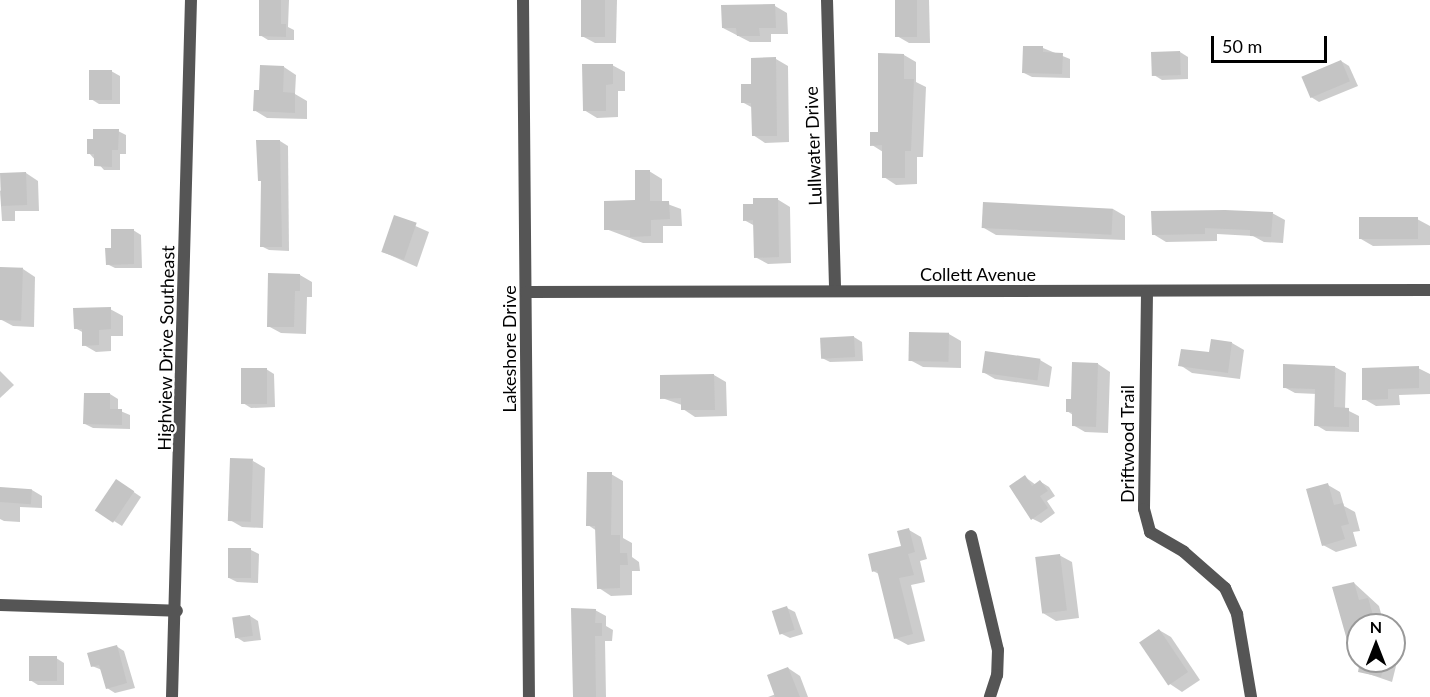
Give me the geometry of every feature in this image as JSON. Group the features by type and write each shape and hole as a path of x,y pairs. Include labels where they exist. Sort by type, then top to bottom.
{"street":[{"name":"Highview Drive Southeast","path":"172,697 177,611 191,0"},
{"name":"Lakeshore Drive","path":"523,0 529,697"},
{"name":"Lullwater Drive","path":"827,0 835,291"},
{"name":"Collett Avenue","path":"526,292 1430,290"},
{"name":"Driftwood Trail","path":"1147,292 1143,509 1150,532 1184,552 1225,588 1237,614 1251,697"},
{"path":"971,536 998,650 997,675 990,697"},
{"path":"0,605 177,611"}],"building":[{"path":"259,0 281,0 281,24 286,24 286,37 259,36"},
{"path":"581,0 605,0 605,37 581,37"},
{"path":"895,0 917,0 917,37 895,37"},
{"path":"775,4 776,28 759,28 760,36 737,36 736,28 722,28 721,5"},
{"path":"1023,46 1043,46 1043,52 1063,53 1062,74 1022,73"},
{"path":"1180,51 1181,75 1152,76 1151,52"},
{"path":"878,53 904,54 904,79 914,79 911,151 905,151 905,178 882,178 882,145 870,146 870,132 878,132"},
{"path":"776,57 777,136 752,136 751,103 741,103 741,84 751,84 751,58"},
{"path":"1341,60 1350,81 1310,98 1301,77"},
{"path":"582,64 613,64 613,84 606,85 606,111 583,111"},
{"path":"260,65 284,66 283,92 295,93 295,113 253,111 254,90 259,90"},
{"path":"89,70 112,70 112,100 89,100"},
{"path":"93,129 119,129 118,150 112,150 112,167 94,166 94,154 87,154 87,139 93,139"},
{"path":"256,140 280,140 282,247 260,247 261,181 258,181"},
{"path":"635,170 650,170 650,201 669,201 670,219 651,220 651,236 630,237 630,230 604,230 604,201 635,200"},
{"path":"26,172 27,205 1,206 0,173"},
{"path":"753,198 778,198 779,257 754,258 753,220 743,221 743,204 753,204"},
{"path":"983,202 1113,209 1111,235 982,228"},
{"path":"1151,211 1273,212 1271,237 1250,236 1250,230 1205,228 1205,234 1152,235"},
{"path":"394,215 417,223 404,260 381,252"},
{"path":"1359,217 1418,217 1418,239 1359,239"},
{"path":"111,229 134,229 134,264 106,265 105,248 111,248"},
{"path":"0,267 23,268 21,321 0,320"},
{"path":"268,273 300,274 300,291 295,291 294,327 267,327"},
{"path":"111,307 111,329 99,330 99,345 82,346 82,329 74,329 73,308"},
{"path":"909,332 949,333 948,362 908,361"},
{"path":"854,336 855,357 821,359 820,338"},
{"path":"1211,339 1232,342 1228,373 1178,366 1181,349 1209,352"},
{"path":"985,351 1040,359 1037,381 982,373"},
{"path":"1072,362 1098,363 1096,427 1072,426 1072,412 1066,412 1066,399 1071,399"},
{"path":"1283,364 1335,366 1334,407 1349,408 1349,427 1314,426 1315,389 1283,388"},
{"path":"1419,366 1419,388 1388,389 1388,399 1362,400 1362,368"},
{"path":"241,368 267,368 267,404 241,404"},
{"path":"714,374 715,410 681,410 681,398 660,399 660,375"},
{"path":"84,393 110,393 110,409 122,409 122,425 83,424"},
{"path":"230,458 253,459 251,522 228,521"},
{"path":"587,472 612,472 611,535 620,535 620,553 627,553 628,565 620,565 620,588 597,589 595,526 586,526"},
{"path":"1025,475 1032,486 1040,480 1048,491 1040,496 1048,508 1031,520 1009,486"},
{"path":"116,479 134,491 113,523 95,511"},
{"path":"1328,483 1334,505 1343,503 1349,524 1341,526 1345,539 1322,546 1306,489"},
{"path":"0,487 32,489 31,504 0,502"},
{"path":"909,528 915,552 908,554 914,575 899,578 913,634 894,639 877,570 872,572 868,554 901,546 897,531"},
{"path":"228,548 251,548 251,578 228,578"},
{"path":"1060,554 1067,611 1042,614 1035,557"},
{"path":"1354,582 1359,600 1368,598 1372,613 1346,613 1346,636 1332,587"},
{"path":"787,606 795,630 780,635 772,611"},
{"path":"571,608 596,609 595,623 602,623 602,636 595,636 596,697 573,697"},
{"path":"250,615 253,636 235,638 232,618"},
{"path":"1159,629 1188,672 1168,686 1139,642"},
{"path":"117,645 127,683 106,689 99,665 91,667 87,653"},
{"path":"29,656 57,656 57,681 29,681"},
{"path":"788,667 800,697 775,697 767,675"},
{"path":"1363,673 1382,673 1381,677"}]}
